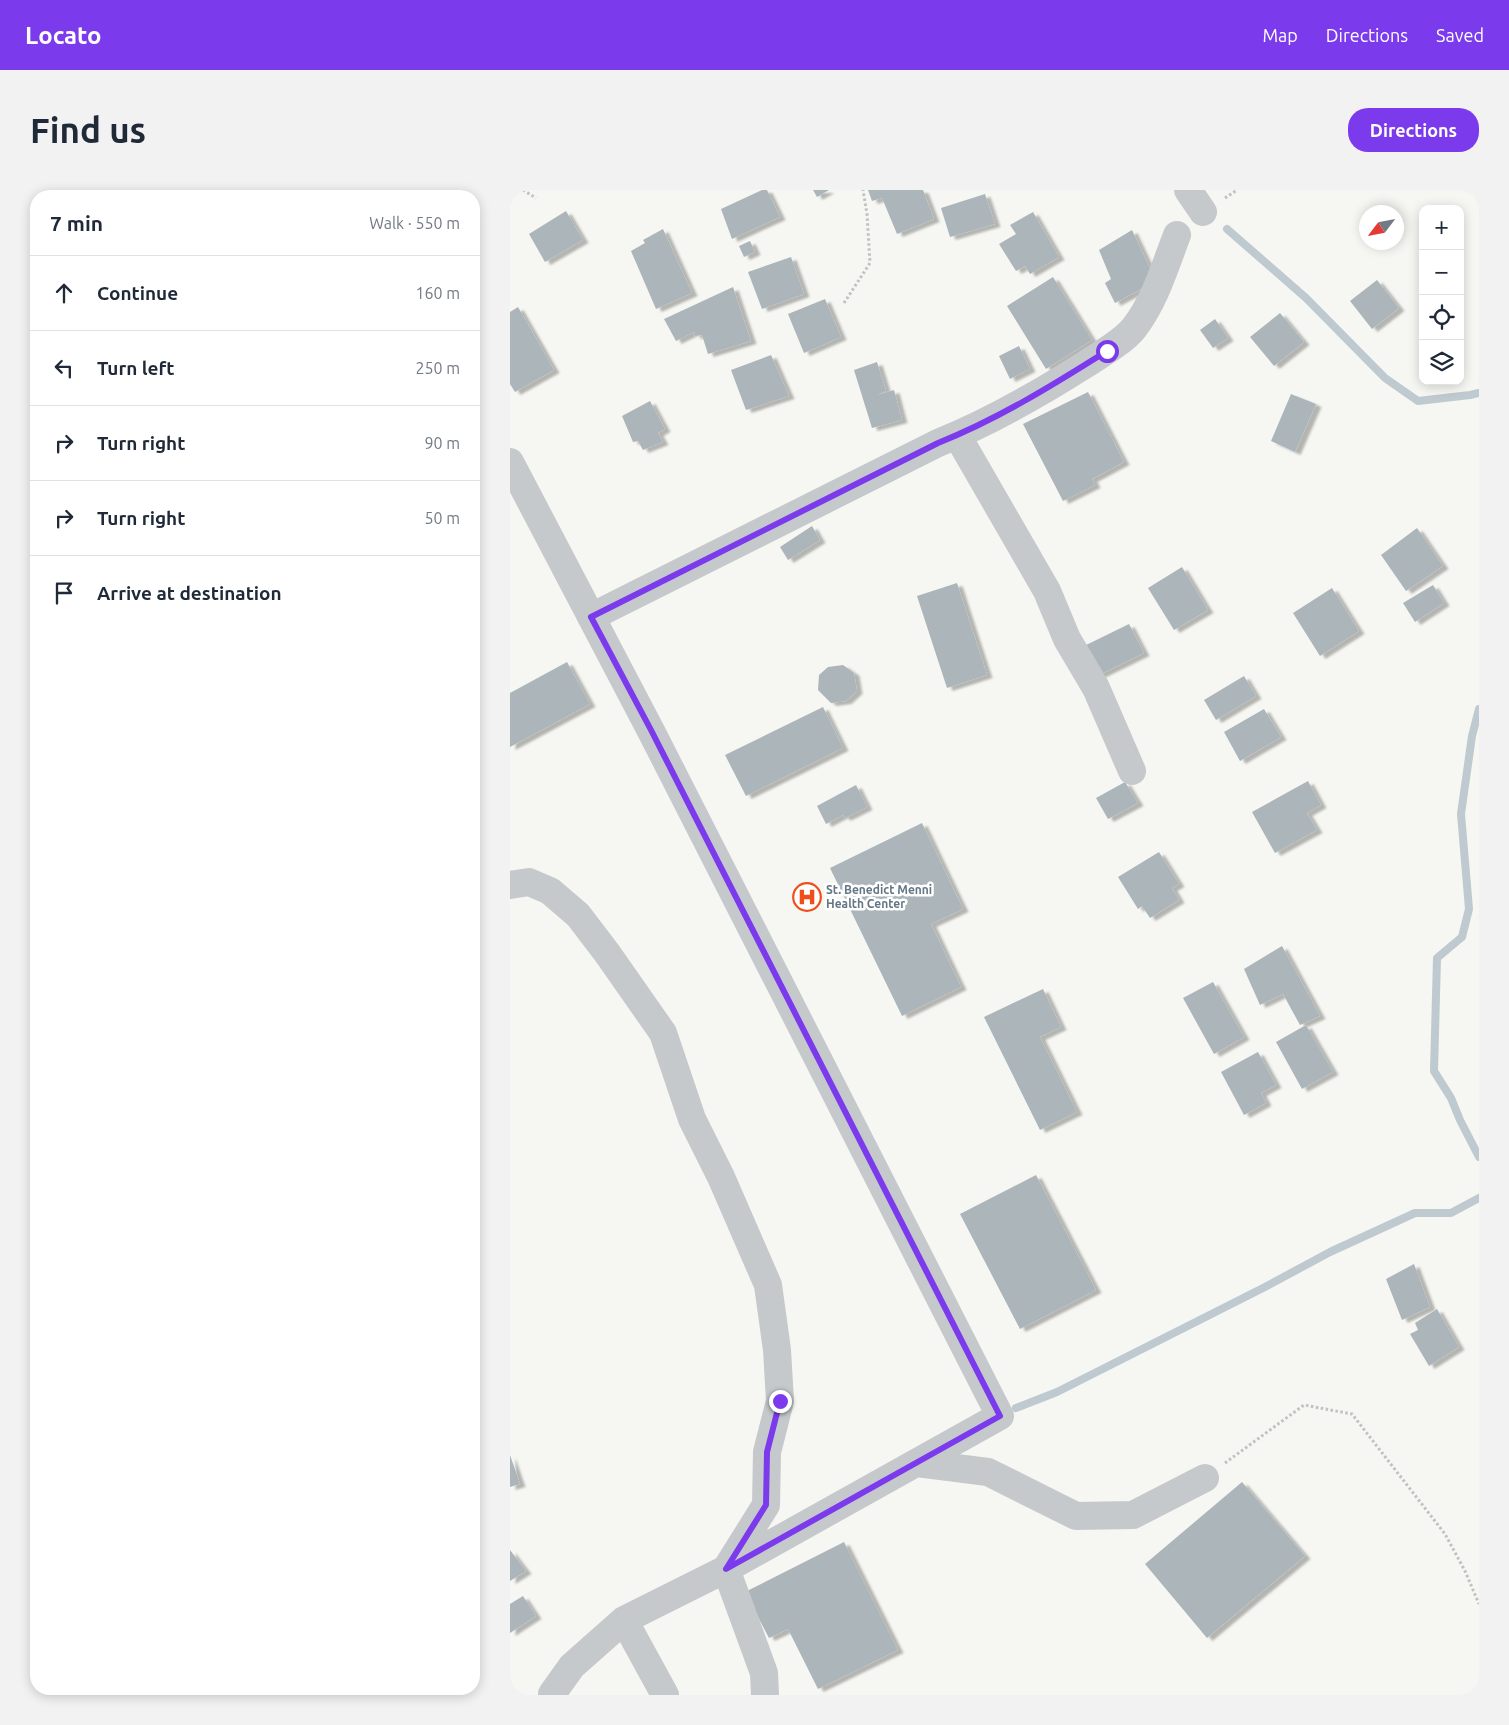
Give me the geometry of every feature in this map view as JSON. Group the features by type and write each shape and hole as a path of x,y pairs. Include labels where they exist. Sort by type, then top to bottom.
{"street":[{"path":"591,617 1045,390 1107,351 1134,329 1150,304 1177,235"},
{"path":"957,435 1047,591 1067,639 1096,688 1132,771"},
{"path":"510,462 656,739 1000,1416 726,1569 624,1620 572,1666 552,1694"},
{"path":"510,885 528,882 550,891 578,915 664,1033 692,1119 721,1177 768,1285 777,1350 780,1401 767,1452 766,1505 726,1569"},
{"path":"917,1463 988,1472 1076,1516 1133,1515 1205,1478"},
{"path":"726,1569 764,1673 765,1695"},
{"path":"624,1620 665,1695"}],"path":[{"path":"524,190 536,198"},
{"path":"844,303 870,263 867,214 863,190"},
{"path":"1205,1478 1304,1405 1352,1414 1445,1534 1479,1604"}],"building":[{"path":"762,190 767,190 780,217 732,239 721,209"},
{"path":"813,190 829,190 817,197"},
{"path":"868,190 923,190 934,219 897,234 882,198 872,201"},
{"path":"985,194 995,224 950,237 941,208"},
{"path":"566,211 583,240 545,262 529,234"},
{"path":"1033,212 1059,257 1030,274 1025,266 1016,271 999,244 1016,234 1010,225"},
{"path":"663,229 692,293 656,309 631,251 645,243 643,240"},
{"path":"1132,230 1156,281 1115,303 1105,283 1111,279 1099,250"},
{"path":"750,241 755,252 744,257 739,246"},
{"path":"791,257 804,294 762,309 748,272"},
{"path":"1053,277 1092,340 1046,369 1007,306"},
{"path":"1377,280 1399,308 1372,329 1350,301"},
{"path":"733,287 751,341 708,354 702,335 695,336 694,332 676,341 664,319"},
{"path":"825,299 841,337 804,353 788,314"},
{"path":"518,307 554,370 515,392 510,384 510,312"},
{"path":"1280,313 1304,342 1274,366 1250,337"},
{"path":"1215,319 1228,338 1213,348 1200,330"},
{"path":"1019,346 1030,369 1010,379 999,356"},
{"path":"771,355 789,396 746,410 731,370"},
{"path":"877,362 886,391 877,395 894,390 902,420 872,428 854,370"},
{"path":"1088,392 1124,462 1092,479 1095,485 1063,501 1023,424"},
{"path":"1291,394 1316,404 1295,452 1271,441"},
{"path":"650,401 665,429 658,433 663,442 643,450 638,441 633,442 622,416"},
{"path":"812,526 820,540 788,560 780,547"},
{"path":"1417,528 1443,566 1406,591 1381,555"},
{"path":"1182,567 1208,610 1174,630 1148,588"},
{"path":"957,583 987,675 947,688 917,596"},
{"path":"1433,585 1444,603 1415,622 1403,603"},
{"path":"1332,588 1359,631 1320,656 1293,613"},
{"path":"1129,624 1144,653 1097,676 1082,647"},
{"path":"567,662 590,704 510,747 510,693"},
{"path":"843,665 854,673 857,691 846,701 831,703 818,690 819,675 828,667"},
{"path":"1244,676 1256,696 1216,720 1204,700"},
{"path":"823,707 843,748 746,796 725,755"},
{"path":"1264,709 1281,737 1240,761 1224,732"},
{"path":"1308,781 1321,805 1307,813 1317,830 1275,853 1252,812"},
{"path":"1125,782 1138,803 1108,819 1096,798"},
{"path":"856,785 867,807 845,818 843,815 826,824 817,806"},
{"name":"St. Benedict Menni Health Center","path":"922,823 963,909 931,924 961,987 902,1016 830,868"},
{"path":"1159,852 1179,884 1172,888 1179,900 1150,918 1142,906 1138,909 1118,877"},
{"path":"1282,946 1320,1016 1300,1025 1283,994 1260,1005 1244,969"},
{"path":"1213,982 1244,1037 1214,1054 1183,998"},
{"path":"1043,989 1061,1027 1040,1037 1077,1112 1040,1130 984,1017"},
{"path":"1306,1025 1333,1072 1302,1089 1276,1042"},
{"path":"1258,1052 1276,1085 1261,1093 1266,1103 1244,1115 1221,1072"},
{"path":"1036,1175 1096,1290 1020,1329 960,1214"},
{"path":"1414,1264 1430,1307 1402,1320 1386,1279"},
{"path":"1437,1309 1459,1347 1429,1366 1410,1334 1418,1330 1415,1323"},
{"path":"510,1455 520,1484 510,1487"},
{"path":"1242,1482 1305,1556 1207,1638 1145,1564"},
{"path":"844,1542 898,1650 818,1689 788,1629 769,1638 745,1592"},
{"path":"510,1550 526,1571 510,1581"},
{"path":"523,1596 536,1616 510,1633 510,1604"}],"waterway":[{"path":"1227,229 1306,298 1385,378 1418,401 1479,393"},
{"path":"1479,709 1472,736 1461,814 1469,909 1462,937 1437,958 1434,1071 1451,1098 1479,1157"},
{"path":"1016,1408 1057,1392 1330,1252 1415,1213 1451,1213 1479,1198"}],"place":[{"name":"St. Benedict Menni Health Center","path":"807,897"}],"route":[{"path":"780,1401 767,1452 766,1505 726,1569 1000,1416 651,730 591,617 1045,390 1107,351"}]}
